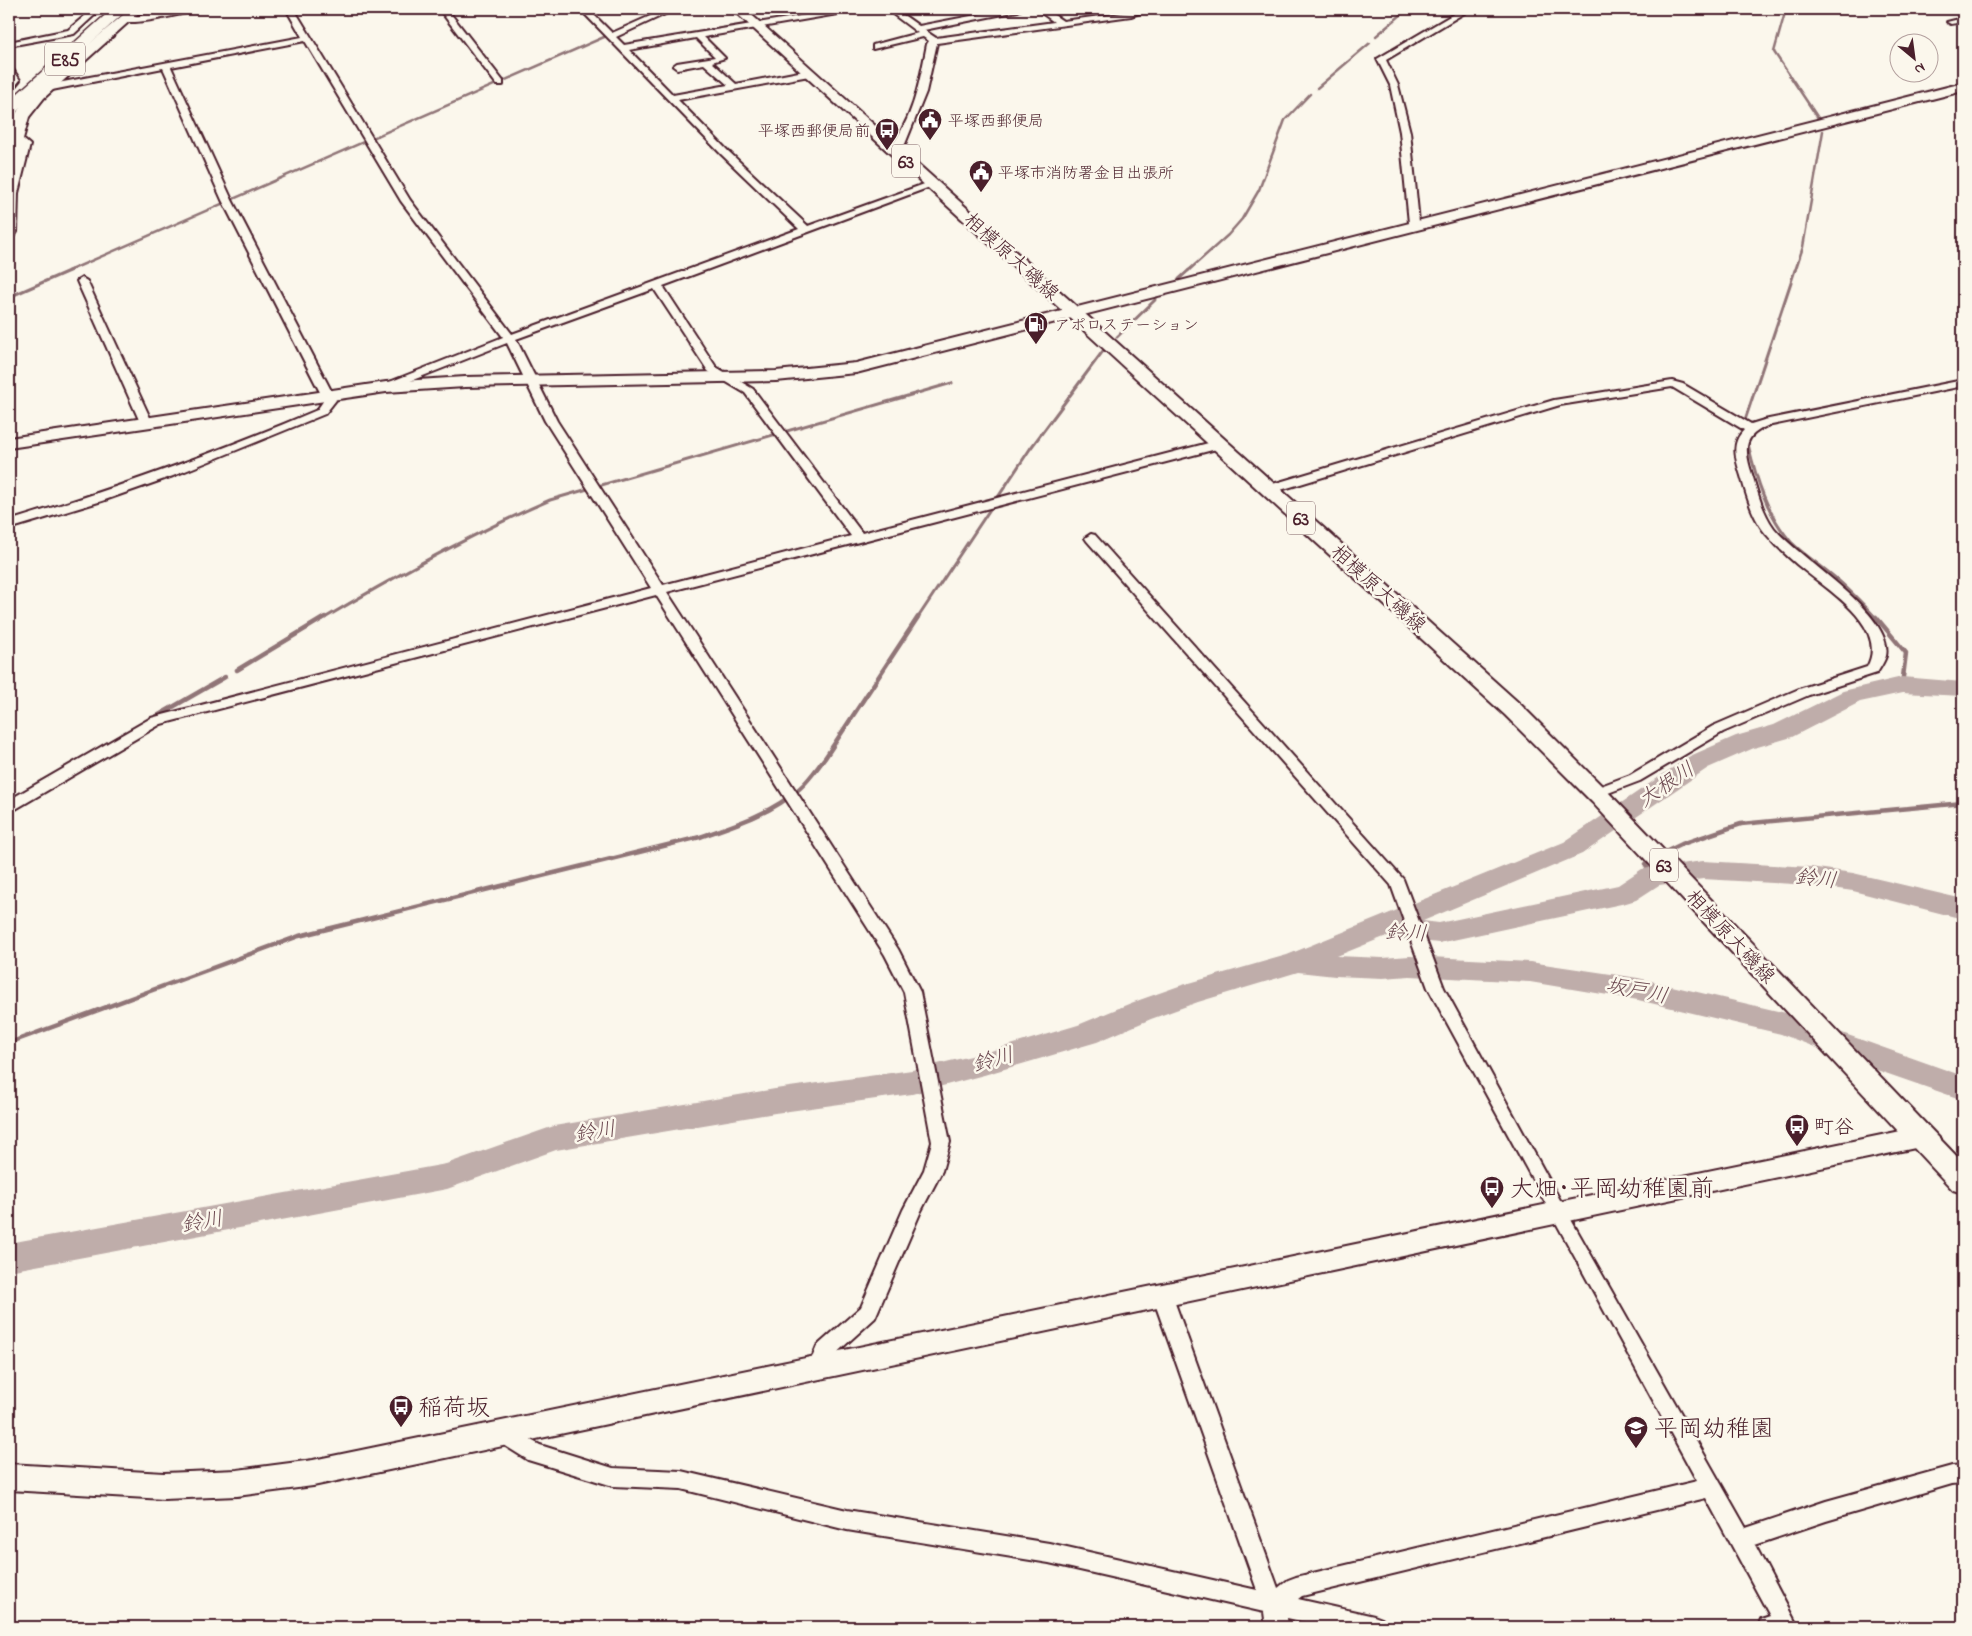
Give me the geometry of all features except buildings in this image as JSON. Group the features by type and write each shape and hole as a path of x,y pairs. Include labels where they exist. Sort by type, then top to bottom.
{"highway":[{"name":"E85","path":"9,99 112,9"},
{"name":"E85","path":"9,109 123,14"},
{"path":"9,120 40,97"}],"main road":[{"path":"9,232 14,151 40,97 123,14 137,9"},
{"name":"相模原大磯線","path":"738,9 1513,710 1598,795 1963,1182"}],"street":[{"path":"9,44 70,32 76,29 97,9"},
{"path":"123,14 137,19 195,9"},
{"path":"290,9 406,201 510,338 551,421 892,954 912,992 941,1142 933,1171 912,1210 868,1312 824,1352 818,1368"},
{"path":"584,9 726,153 806,230"},
{"path":"609,34 648,14 672,9"},
{"path":"624,48 855,9"},
{"path":"890,9 934,41 1131,14 1146,9"},
{"path":"917,29 1018,9"},
{"path":"1040,9 1062,24"},
{"path":"1418,226 1414,223 1405,132 1394,85 1381,59 1466,9"},
{"path":"447,10 499,83"},
{"path":"1951,22 1963,20"},
{"path":"876,46 925,34"},
{"path":"677,66 721,58 697,35"},
{"path":"40,97 166,66 308,38"},
{"path":"893,149 900,144 922,92 931,44 934,41"},
{"path":"706,61 735,87"},
{"path":"9,525 98,498 169,473 321,412 330,400 227,200 166,66"},
{"path":"9,70 16,80 9,88"},
{"path":"673,98 809,73"},
{"path":"9,443 328,394 386,387 465,382 776,376 856,368 1963,87"},
{"path":"386,387 510,338 933,184"},
{"path":"82,281 146,422"},
{"path":"656,284 712,369 749,391 858,537"},
{"path":"1598,795 1636,778 1718,729 1796,695 1872,670 1879,656 1875,634 1868,621 1850,602 1787,548 1769,529 1759,513 1743,464 1740,443 1743,435 1750,428 1764,423 1963,383"},
{"path":"1270,489 1558,402 1672,384 1679,386 1740,424 1750,428"},
{"path":"9,806 156,721 1220,444"},
{"path":"1091,538 1398,883 1440,992 1559,1214 1741,1540 1780,1625"},
{"path":"9,1477 164,1486 237,1484 313,1473 1920,1137"},
{"path":"1162,1295 1274,1606 1277,1627"},
{"path":"504,1434 535,1453 613,1477 681,1480 847,1520 1049,1553 1274,1606 1374,1627"},
{"path":"1741,1540 1826,1511 1952,1475 1963,1474"},
{"path":"1274,1606 1296,1587 1712,1487"}],"waterway":[{"path":"1376,36 1408,9"},
{"path":"1786,9 1774,52 1818,118"},
{"path":"68,271 611,34"},
{"path":"1317,88 1370,43"},
{"path":"1188,271 1228,235 1242,219 1259,190 1285,120 1310,94"},
{"path":"1795,271 1803,247 1823,131"},
{"path":"9,297 71,270"},
{"path":"1179,279 1189,270"},
{"path":"1744,423 1795,270"},
{"path":"1117,337 1155,300"},
{"path":"917,619 1030,449 1103,351"},
{"path":"323,619 435,556 550,500 952,383"},
{"path":"1748,444 1763,496 1775,520 1791,542 1845,586 1877,619"},
{"path":"237,670 325,617"},
{"path":"9,1043 299,936 700,837 727,828 766,811 778,805 800,788 825,758 918,617"},
{"path":"1876,617 1906,653 1902,685"},
{"path":"152,719 225,677"},
{"name":"大根川","path":"1386,926 1573,848 1699,762 1745,742 1783,731 1852,696 1902,685 1963,689"},
{"path":"1661,854 1682,844 1741,824 1963,803"},
{"path":"1652,876 1645,864 1653,859"},
{"name":"鈴川","path":"9,1257 447,1176 554,1138 775,1101 912,1082 984,1064 1087,1034 1141,1011 1189,994 1297,962 1356,936 1383,927 1439,933 1626,893 1652,876 1703,870 1810,876 1853,882 1963,909"},
{"name":"坂戸川","path":"1298,962 1335,966 1383,968 1410,966 1530,972 1638,989 1786,1024 1963,1088"}],"place":[{"name":"平塚西郵便局","path":"930,141"},
{"name":"平塚西郵便局前","path":"887,151"},
{"name":"平塚市消防署金目出張所","path":"981,193"},
{"name":"アポロステーション","path":"1036,345"},
{"name":"町谷","path":"1797,1147"},
{"name":"大畑･平岡幼稚園前","path":"1492,1209"},
{"name":"稲荷坂","path":"401,1428"},
{"name":"平岡幼稚園","path":"1636,1449"}]}
